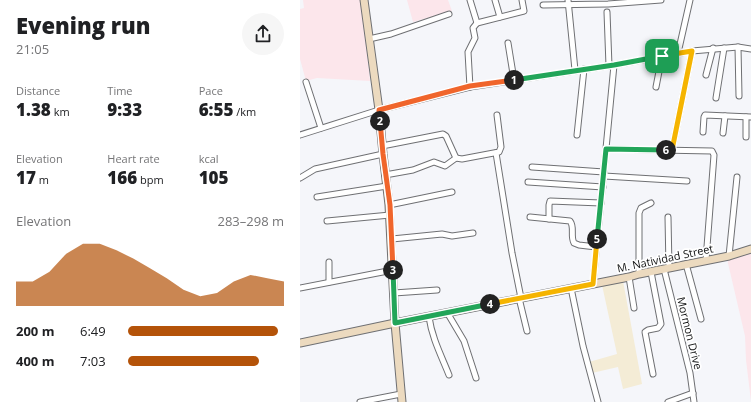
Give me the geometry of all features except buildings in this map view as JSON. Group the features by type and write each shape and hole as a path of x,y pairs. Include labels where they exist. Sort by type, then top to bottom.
{"street":[{"path":"360,402 402,398 395,323 390,205 364,0"},
{"path":"470,0 477,23"},
{"path":"495,0 500,17"},
{"path":"470,86 468,52 475,38 473,28 477,23 524,11 522,0"},
{"path":"543,6 568,3 608,4 661,0"},
{"path":"678,53 690,0"},
{"path":"568,3 575,70"},
{"path":"593,284 603,187 611,65 608,12"},
{"path":"369,39 391,34 449,14"},
{"path":"508,43 514,80"},
{"path":"738,47 739,96"},
{"path":"300,135 379,110 470,86 713,48 738,47 751,49"},
{"path":"706,75 713,48"},
{"path":"716,98 724,48"},
{"path":"672,150 692,51"},
{"path":"656,87 662,56"},
{"path":"577,135 584,69"},
{"path":"306,82 321,128"},
{"path":"386,175 413,170 434,162 445,166 456,158 459,159 496,154 501,150 497,115"},
{"path":"703,132 705,115 749,117 746,137"},
{"path":"724,134 725,116"},
{"path":"382,146 443,134 446,136 456,158"},
{"path":"606,149 706,150 714,153 706,260"},
{"path":"300,178 315,170 383,154"},
{"path":"496,154 512,253 527,331"},
{"path":"532,167 687,181"},
{"path":"729,256 737,177"},
{"path":"528,182 603,187"},
{"path":"317,197 387,186"},
{"path":"390,205 452,192"},
{"path":"549,219 550,201 601,202"},
{"path":"639,274 640,213 641,208 651,203"},
{"path":"327,222 390,215"},
{"path":"530,217 570,221 572,224 572,236 574,243 596,247"},
{"name":"Mormon Drive","path":"668,217 666,268 690,373 694,402"},
{"path":"392,239 442,234 452,236 472,233"},
{"name":"M. Natividad Street","path":"300,343 629,277 666,268 729,256 751,249"},
{"path":"329,262 330,282"},
{"path":"686,264 701,319"},
{"path":"300,288 393,270"},
{"path":"650,272 661,324 658,328 645,332 653,374"},
{"path":"629,277 634,308"},
{"path":"571,288 583,346 598,402"},
{"path":"394,293 437,290"},
{"path":"448,314 464,341 476,378"},
{"path":"429,317 431,332 449,375"},
{"path":"668,402 693,393"}],"shaded area":[{"path":"303,0 362,0 370,81 317,78 306,81 300,59 300,9 304,8"},
{"path":"407,0 448,0 452,11 413,22"},
{"path":"751,253 751,401 746,360 745,336 727,259"},
{"path":"623,281 642,384 623,389 618,367 592,373 589,362 617,354 602,285"}],"route":[{"path":"692,51 672,150 606,149 593,284 519,298 448,314 395,323 390,205 379,110 470,86 614,65 662,56 692,51"}]}
